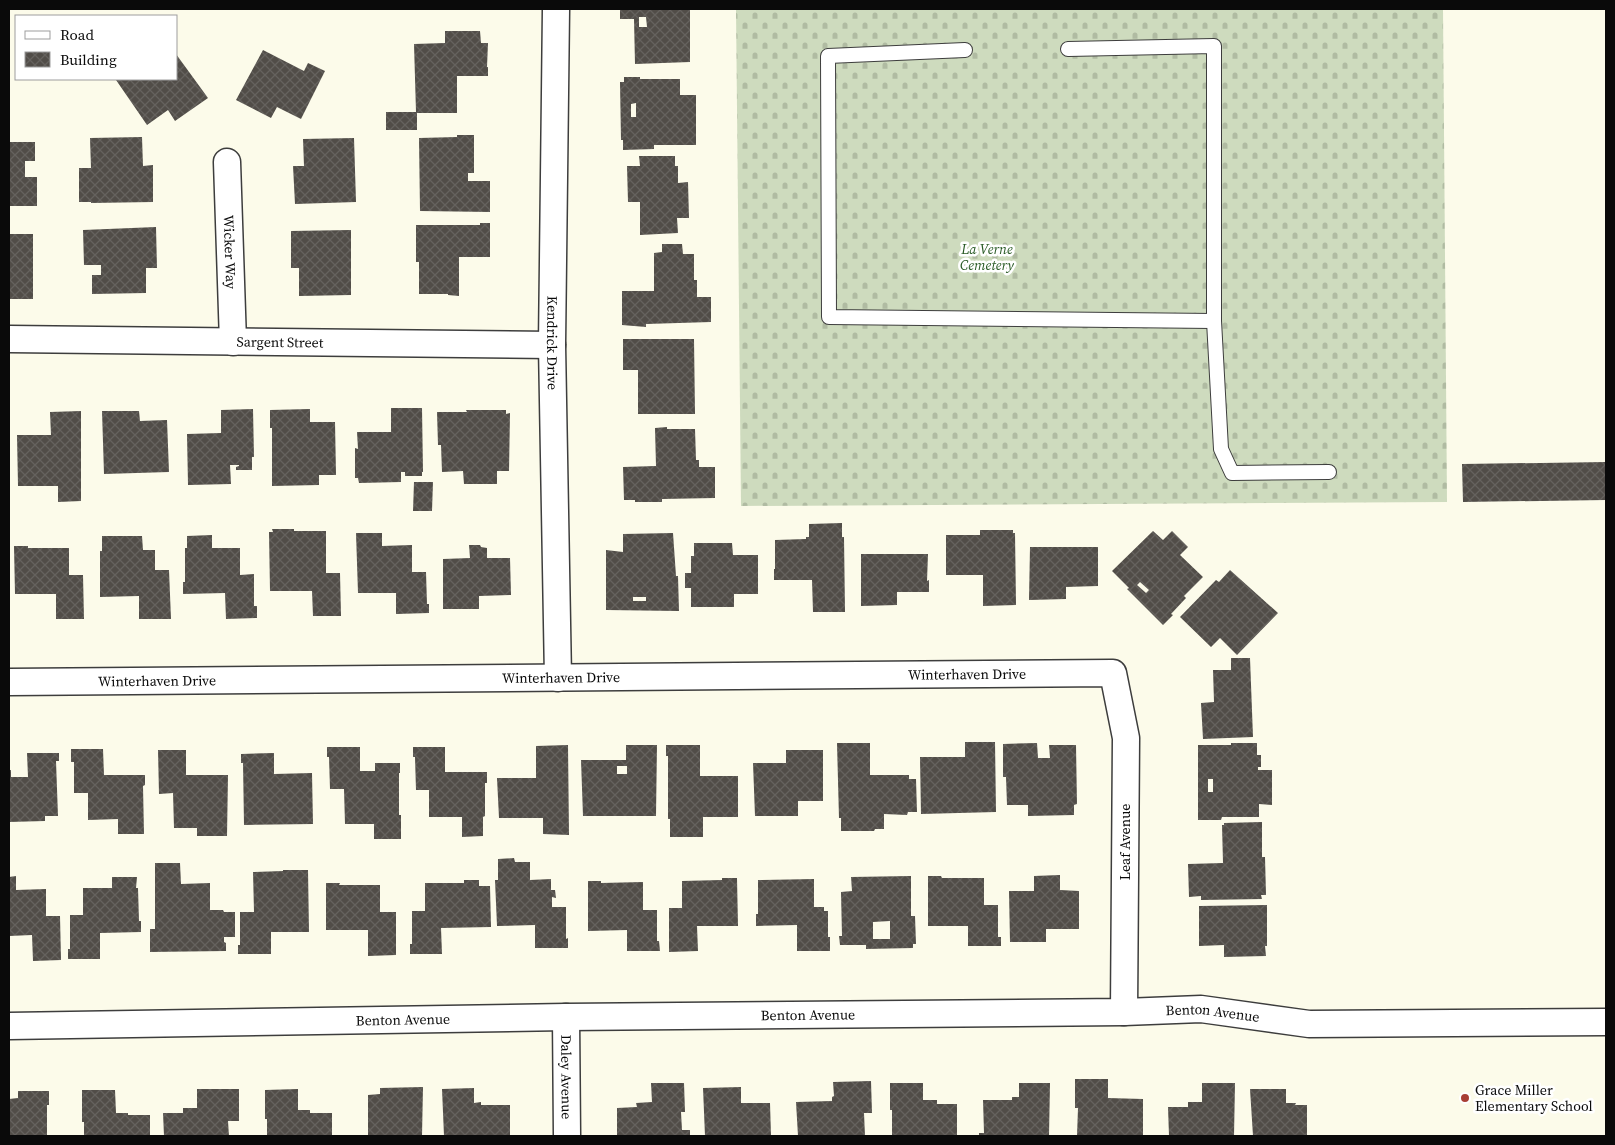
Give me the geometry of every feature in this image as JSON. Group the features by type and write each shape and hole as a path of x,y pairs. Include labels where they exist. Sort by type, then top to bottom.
{"street":[{"name":"Kendrick Drive","path":"556,9 552,345 558,678"},
{"name":"Wicker Way","path":"227,162 233,342"},
{"name":"Sargent Street","path":"9,339 552,345"},
{"name":"Winterhaven Drive","path":"9,682 1114,673"},
{"name":"Leaf Avenue","path":"1114,673 1126,738 1124,1012"},
{"name":"Benton Avenue","path":"9,1026 566,1017 1124,1012 1201,1009 1309,1024 1606,1022"},
{"name":"Daley Avenue","path":"566,1017 567,1136"}],"lane":[{"path":"1068,49 1214,46 1214,321 1221,449 1232,472 1329,472"},
{"path":"965,50 828,56 829,317 1214,321"}],"green space":[{"name":"La Verne Cemetery","path":"736,9 1443,9 1447,502 741,506"}],"building":[{"path":"620,9 690,9 690,62 635,64 634,19 620,19","holes":["639,17 646,17 647,27 639,27"]},
{"path":"445,31 480,31 481,43 488,43 488,76 457,76 457,113 417,113 417,130 386,130 386,112 416,112 414,44 445,43"},
{"path":"263,50 304,71 308,63 325,71 301,119 277,107 271,118 236,100"},
{"path":"178,57 208,98 175,121 168,110 147,125 116,80 178,80"},
{"path":"624,77 680,79 680,95 696,95 696,145 654,145 654,149 623,150 623,140 621,140 620,82 624,82","holes":["636,103 636,117 631,117 631,104"]},
{"path":"457,135 474,135 474,173 468,173 468,181 490,181 490,212 420,211 419,138 457,137"},
{"path":"142,137 143,166 153,165 153,202 79,202 79,168 91,168 90,138"},
{"path":"354,138 356,202 295,204 293,166 304,166 303,139"},
{"path":"9,142 35,142 35,161 25,161 25,177 37,177 37,206 9,206"},
{"path":"639,156 675,156 675,166 678,166 678,183 688,182 689,218 677,218 678,233 640,235 640,202 628,202 627,166 640,166"},
{"path":"480,223 490,223 490,257 459,257 459,296 419,294 419,262 416,262 416,225 480,225"},
{"path":"156,227 157,268 146,268 146,293 92,294 92,275 101,275 101,265 84,265 83,230"},
{"path":"351,230 351,295 299,296 299,268 291,268 291,231"},
{"path":"9,234 33,234 33,299 9,299"},
{"path":"662,244 682,244 683,254 694,254 694,280 697,280 697,297 711,297 711,322 646,324 646,327 622,325 622,291 654,291 654,253 662,252"},
{"path":"623,339 694,339 695,414 638,414 638,370 623,370"},
{"path":"391,408 422,408 422,476 405,476 405,472 401,472 401,482 359,483 358,478 355,478 355,448 358,449 357,432 391,432"},
{"path":"253,409 254,457 252,457 252,470 236,470 236,467 239,465 230,465 231,484 188,485 187,434 221,433 221,410"},
{"path":"310,409 310,422 335,422 336,475 319,475 319,485 272,486 272,428 270,428 270,410"},
{"path":"466,410 506,410 506,414 510,413 509,471 497,471 497,484 464,484 463,471 442,472 441,445 438,445 437,412 467,412"},
{"path":"81,411 81,501 58,502 58,486 18,486 17,435 51,435 50,412"},
{"path":"102,411 139,411 140,421 167,420 169,472 104,474"},
{"path":"667,427 667,429 695,429 696,460 699,460 699,467 715,467 715,498 662,499 662,502 624,500 623,467 656,466 655,428"},
{"path":"1606,462 1606,500 1463,502 1462,464"},
{"path":"414,482 433,482 432,511 413,511"},
{"path":"842,523 842,537 844,537 845,612 813,612 812,580 774,580 775,540 806,539 806,537 809,537 809,524"},
{"path":"272,529 326,531 326,573 340,573 341,616 313,616 312,591 270,591 269,532 273,532"},
{"path":"980,530 1013,530 1013,533 1015,533 1016,605 983,606 983,575 946,575 946,535 980,535"},
{"path":"1153,531 1163,540 1172,531 1188,547 1180,555 1203,577 1184,596 1186,598 1163,625 1112,571","holes":["1140,582 1149,590 1146,593 1137,585"]},
{"path":"356,533 382,533 382,546 412,545 412,572 426,572 429,613 396,614 396,593 358,593"},
{"path":"673,533 676,576 678,576 679,611 606,610 606,550 623,552 623,534","holes":["633,597 646,597 646,601 633,601"]},
{"path":"212,535 212,548 240,548 240,575 254,574 254,606 257,606 257,618 226,619 225,593 183,594 187,536"},
{"path":"102,536 142,536 143,550 155,550 155,570 169,570 171,619 139,619 139,596 100,597 100,551 102,551"},
{"path":"694,543 732,543 733,555 758,555 758,594 734,594 734,607 691,607 691,588 685,588 685,573 691,573 691,556 694,556"},
{"path":"469,545 480,545 487,548 487,558 510,558 511,595 479,596 479,609 443,609 443,559 470,558"},
{"path":"14,546 69,548 69,575 83,575 84,619 56,619 56,594 15,594"},
{"path":"1030,547 1098,547 1098,586 1066,587 1066,599 1029,600"},
{"path":"861,554 928,554 927,581 929,580 929,592 897,592 897,605 861,606"},
{"path":"1230,570 1278,613 1237,655 1220,638 1211,647 1180,617 1216,580 1219,582"},
{"path":"1231,658 1250,658 1253,737 1203,739 1201,703 1214,702 1213,670 1231,670"},
{"path":"965,742 995,742 996,812 921,814 920,757 965,757"},
{"path":"837,743 870,743 870,775 909,775 909,779 916,779 917,812 908,812 907,815 884,814 884,829 875,829 874,831 841,831"},
{"path":"1037,743 1038,758 1050,758 1049,745 1076,745 1077,804 1074,805 1074,815 1028,816 1028,805 1007,805 1006,777 1003,777 1003,744"},
{"path":"1231,743 1257,743 1257,755 1261,755 1261,767 1258,767 1258,770 1272,770 1272,805 1259,804 1259,817 1222,817 1221,820 1198,820 1198,745 1231,745","holes":["1208,779 1213,779 1213,792 1208,792"]},
{"path":"568,745 569,835 543,834 543,818 499,818 497,778 536,778 536,746"},
{"path":"626,745 657,745 656,816 583,816 581,760 626,760","holes":["617,766 627,766 627,774 617,774"]},
{"path":"666,745 700,745 700,776 738,776 738,817 703,817 703,837 670,837 670,819 668,819 668,756 666,756"},
{"path":"327,747 360,747 360,771 375,771 375,763 400,763 399,815 401,815 401,839 374,839 374,824 345,824 344,789 330,789"},
{"path":"413,747 445,747 445,772 487,772 483,836 462,837 462,817 429,817 429,790 416,790"},
{"path":"71,749 103,749 104,775 145,775 145,785 143,786 144,834 118,834 118,819 88,820 88,793 74,793 74,762 71,762"},
{"path":"158,750 186,750 186,775 228,775 227,836 197,836 197,828 174,828 173,793 159,794"},
{"path":"786,750 823,750 823,801 798,801 798,816 755,816 753,763 786,763"},
{"path":"27,753 59,753 59,761 56,761 58,816 45,816 45,821 9,822 9,770 11,770 11,777 28,777"},
{"path":"274,753 274,774 312,773 313,824 244,825 243,763 241,763 241,754"},
{"path":"1262,822 1262,857 1265,857 1266,895 1261,895 1262,899 1201,900 1201,896 1189,897 1188,864 1223,863 1222,825 1224,823"},
{"path":"514,858 515,862 530,862 530,880 551,879 551,890 555,890 556,898 552,897 552,907 566,907 566,939 568,938 568,948 535,948 535,925 497,926 495,880 498,880 498,859"},
{"path":"155,863 180,863 181,884 210,883 210,910 235,912 235,937 224,937 226,951 150,952 150,929 155,929"},
{"path":"308,870 309,932 271,932 271,954 238,954 238,945 240,945 240,912 254,912 253,872"},
{"path":"1060,875 1060,890 1079,891 1079,929 1046,929 1046,942 1010,942 1009,891 1034,891 1034,876"},
{"path":"16,876 16,890 46,889 46,916 60,916 61,960 33,961 32,935 9,936 9,877"},
{"path":"911,876 911,916 915,916 916,944 913,944 913,948 866,949 866,945 840,945 839,936 842,936 841,892 852,891 851,877","holes":["890,921 890,939 873,939 873,922"]},
{"path":"928,876 984,878 984,905 998,905 998,937 1001,937 1001,946 968,946 968,926 928,926"},
{"path":"112,877 137,877 136,888 138,888 141,932 100,933 100,959 68,959 68,949 70,949 70,915 83,915 83,888 112,888"},
{"path":"722,878 737,878 738,926 697,926 698,951 669,952 669,908 682,908 682,881 722,880"},
{"path":"814,879 814,907 824,907 824,911 828,911 830,951 797,951 797,925 756,926 758,880"},
{"path":"464,880 479,880 479,886 490,886 491,927 441,928 442,954 410,954 410,944 412,944 412,911 425,911 425,883 464,883"},
{"path":"588,881 601,881 601,883 643,882 643,910 657,910 657,941 659,941 660,951 627,951 627,930 588,931"},
{"path":"326,883 340,883 339,885 380,885 380,912 396,912 396,955 368,956 368,930 326,930"},
{"path":"1267,905 1266,956 1224,957 1224,945 1199,946 1199,906"},
{"path":"1075,1079 1108,1079 1108,1098 1143,1099 1143,1136 1077,1136 1078,1108 1075,1108"},
{"path":"871,1081 872,1113 864,1113 865,1136 798,1136 796,1102 832,1101 834,1096 833,1082"},
{"path":"651,1083 684,1083 685,1112 681,1112 682,1130 690,1130 690,1136 617,1136 617,1108 637,1107 636,1103 652,1102"},
{"path":"890,1083 923,1083 923,1100 937,1100 937,1104 957,1104 957,1136 892,1136"},
{"path":"1019,1083 1050,1083 1049,1136 979,1136 979,1133 984,1133 983,1100 1012,1100 1012,1097 1019,1097"},
{"path":"1202,1083 1235,1083 1234,1136 1169,1136 1168,1107 1188,1107 1188,1102 1202,1102"},
{"path":"423,1087 422,1136 368,1136 368,1095 380,1094 380,1088"},
{"path":"741,1087 741,1103 770,1103 771,1136 705,1136 703,1088"},
{"path":"474,1088 474,1103 481,1102 481,1105 510,1105 510,1136 444,1136 442,1089"},
{"path":"197,1089 239,1089 239,1121 228,1121 229,1136 164,1136 163,1113 183,1113 183,1108 197,1108"},
{"path":"298,1089 298,1110 310,1110 310,1113 332,1113 332,1136 267,1136 265,1090"},
{"path":"1250,1089 1286,1089 1286,1103 1307,1105 1307,1136 1253,1136"},
{"path":"82,1090 115,1090 116,1113 150,1115 150,1136 84,1136"},
{"path":"18,1091 49,1091 47,1136 9,1136 9,1099 18,1098"}],"place":[{"name":"Grace Miller Elementary School","path":"1465,1098"}]}
